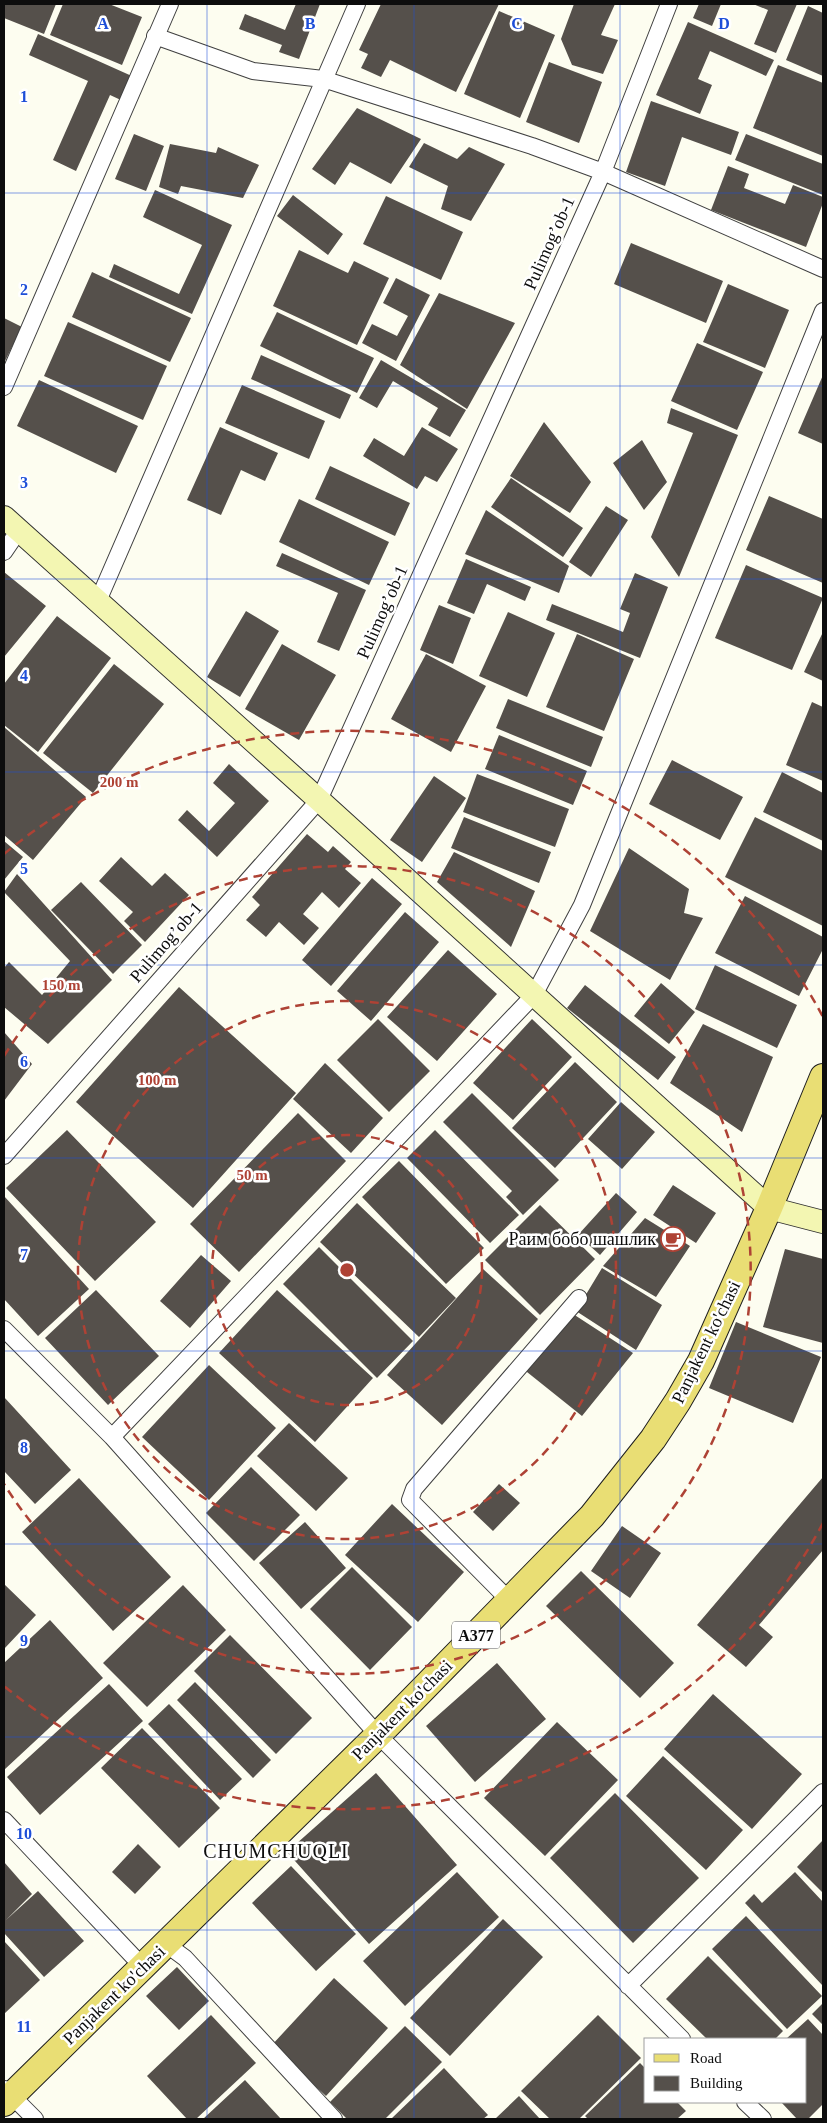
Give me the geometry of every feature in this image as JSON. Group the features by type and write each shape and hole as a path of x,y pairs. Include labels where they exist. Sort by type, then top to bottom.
{"main road":[{"name":"Panjakent ko'chasi","path":"6,2096 166,1944 378,1735 592,1516 624,1478 673,1408 700,1361 769,1208 823,1077"}],"street":[{"path":"4,387 170,4"},
{"path":"98,601 357,4"},
{"name":"Pulimog’ob-1","path":"4,1156 319,800 603,172 669,4"},
{"path":"155,36 253,71 323,79 532,146 603,172 823,269"},
{"path":"112,1437 534,995 582,905 823,311"},
{"path":"4,552 11,524 769,1208 823,1222"},
{"path":"510,1601 410,1500 414,1489 579,1298"},
{"path":"4,1329 112,1437 378,1735 681,2038"},
{"path":"628,1986 823,1792"},
{"path":"4,1820 142,1967"},
{"path":"166,1944 185,1958 334,2119"},
{"path":"6,2096 35,2119"},
{"path":"746,2103 763,2119"}],"building":[{"path":"4,4 56,4 44,34 4,18"},
{"path":"63,4 109,4 142,17 122,65 50,35"},
{"path":"296,4 320,4 299,59 279,52 282,45 239,29 245,14 285,30"},
{"path":"381,4 499,4 456,92 390,60 381,77 361,68 368,54 359,50"},
{"path":"574,4 615,4 601,35 618,40 603,74 572,65 561,39"},
{"path":"699,4 721,4 712,26 693,18"},
{"path":"753,4 797,4 776,53 754,44 768,10"},
{"path":"808,6 823,13 823,76 786,60"},
{"path":"499,11 555,35 520,118 464,94"},
{"path":"688,22 774,60 766,76 710,51 698,79 712,85 700,114 656,95"},
{"path":"38,34 134,77 123,101 110,95 76,171 53,160 88,81 29,55"},
{"path":"549,62 602,82 579,143 526,122"},
{"path":"778,65 823,83 823,156 753,128"},
{"path":"651,101 739,132 731,155 682,137 665,186 626,172"},
{"path":"357,108 421,139 391,184 350,162 335,185 312,169"},
{"path":"134,134 164,146 146,191 115,179"},
{"path":"746,134 823,164 823,195 735,160"},
{"path":"424,143 457,159 469,147 505,164 471,221 441,209 448,186 409,167"},
{"path":"170,144 216,153 218,147 259,165 243,198 181,186 178,194 159,187"},
{"path":"728,166 749,174 744,188 785,204 793,185 823,197 823,203 806,247 711,210"},
{"path":"155,190 232,225 192,314 109,277 114,264 179,294 202,245 143,217"},
{"path":"293,195 343,234 328,255 277,216"},
{"path":"386,196 463,232 441,280 363,244"},
{"path":"631,243 723,281 706,323 614,284"},
{"path":"299,250 348,273 354,261 389,278 357,345 273,306"},
{"path":"92,272 191,318 170,362 72,317"},
{"path":"396,278 430,295 396,361 362,343 372,324 397,336 408,316 383,303"},
{"path":"728,284 789,310 765,368 703,342"},
{"path":"439,293 515,323 467,409 400,365"},
{"path":"277,312 374,358 357,393 260,346"},
{"path":"4,318 22,327 4,363"},
{"path":"68,322 167,366 143,420 44,376"},
{"path":"697,343 763,372 737,430 671,401"},
{"path":"261,355 351,395 340,419 251,379"},
{"path":"381,360 466,410 450,437 428,425 438,408 393,381 377,408 359,398"},
{"path":"823,375 823,444 798,433"},
{"path":"39,380 138,426 116,473 17,426"},
{"path":"242,385 325,421 309,459 225,423"},
{"path":"671,408 738,435 679,577 651,537 693,433 667,423"},
{"path":"544,422 591,482 570,513 510,476"},
{"path":"220,427 278,453 265,481 241,470 221,515 187,500"},
{"path":"422,427 458,449 437,482 425,476 417,489 363,456 374,438 404,456"},
{"path":"642,440 667,482 644,510 613,463"},
{"path":"330,466 410,503 395,536 315,499"},
{"path":"511,478 583,528 563,557 491,507"},
{"path":"769,496 823,519 823,583 746,550"},
{"path":"299,499 389,542 369,585 279,542"},
{"path":"606,506 628,520 591,577 569,562"},
{"path":"486,510 569,566 559,593 465,554"},
{"path":"282,553 366,590 339,651 317,642 338,593 276,566"},
{"path":"466,559 531,587 525,601 487,584 474,614 447,603"},
{"path":"746,565 823,598 792,670 715,638"},
{"path":"4,572 46,606 4,657"},
{"path":"635,573 668,587 640,658 546,620 552,604 623,632 630,613 620,609"},
{"path":"439,605 471,618 453,664 420,650"},
{"path":"246,611 279,631 240,697 207,677"},
{"path":"508,612 555,633 527,697 479,676"},
{"path":"57,616 111,658 38,752 4,725 4,684"},
{"path":"823,632 823,681 804,672"},
{"path":"577,634 634,659 604,731 546,707"},
{"path":"282,644 336,675 299,740 245,709"},
{"path":"426,654 486,686 451,752 391,719"},
{"path":"114,664 164,704 93,793 43,753"},
{"path":"508,699 603,737 591,767 496,728"},
{"path":"812,702 823,707 823,781 786,765"},
{"path":"4,727 86,797 33,860 4,835"},
{"path":"499,735 587,771 573,805 485,769"},
{"path":"672,760 743,797 720,840 649,804"},
{"path":"229,764 269,801 217,857 178,820 187,810 209,831 235,803 213,783"},
{"path":"782,772 823,793 823,841 763,812"},
{"path":"477,774 569,809 555,847 463,812"},
{"path":"434,776 466,798 422,862 390,840"},
{"path":"464,817 551,852 539,883 451,848"},
{"path":"755,817 823,851 823,926 725,877"},
{"path":"307,834 328,852 333,846 351,862 345,869 361,883 339,908 322,892 303,914 319,928 304,945 279,922 266,937 246,920 260,905 252,897"},
{"path":"4,841 23,857 4,880"},
{"path":"629,848 689,889 684,913 703,918 670,980 590,931"},
{"path":"454,852 535,891 511,947 437,882"},
{"path":"121,857 152,886 165,873 189,895 145,942 124,921 133,912 99,881"},
{"path":"17,874 112,980 48,1044 4,1007 4,968 9,962 42,995 70,961 4,892"},
{"path":"372,878 402,904 331,986 302,960"},
{"path":"81,882 142,945 113,974 51,910"},
{"path":"745,896 823,937 823,949 799,996 715,953"},
{"path":"405,912 439,942 371,1021 337,991"},
{"path":"448,950 497,994 437,1061 387,1017"},
{"path":"715,965 797,1005 777,1048 695,1009"},
{"path":"661,983 695,1012 669,1044 634,1016"},
{"path":"585,985 676,1057 658,1080 567,1008"},
{"path":"179,987 296,1093 193,1208 76,1102"},
{"path":"378,1019 430,1071 389,1112 337,1060"},
{"path":"532,1019 572,1057 513,1120 473,1083"},
{"path":"703,1024 773,1057 742,1132 670,1083"},
{"path":"4,1032 32,1064 4,1101"},
{"path":"575,1062 617,1102 555,1168 512,1128"},
{"path":"325,1063 383,1118 351,1153 293,1099"},
{"path":"472,1093 559,1180 523,1215 506,1197 512,1191 443,1122"},
{"path":"621,1102 655,1132 622,1169 588,1139"},
{"path":"298,1113 346,1161 239,1272 190,1224"},
{"path":"67,1130 156,1222 95,1281 6,1188"},
{"path":"435,1130 519,1215 490,1243 407,1158"},
{"path":"399,1161 484,1248 446,1284 362,1197"},
{"path":"673,1185 716,1213 696,1243 653,1215"},
{"path":"616,1193 637,1212 600,1255 578,1235"},
{"path":"4,1196 89,1289 38,1336 4,1299"},
{"path":"357,1203 456,1298 419,1337 320,1242"},
{"path":"540,1205 595,1259 540,1315 485,1260"},
{"path":"645,1218 690,1246 656,1297 603,1266"},
{"path":"319,1247 413,1341 377,1378 283,1284"},
{"path":"785,1249 823,1259 823,1343 763,1327"},
{"path":"201,1255 231,1281 190,1328 160,1301"},
{"path":"602,1268 662,1305 636,1350 576,1311"},
{"path":"483,1269 538,1319 442,1425 387,1375"},
{"path":"96,1290 159,1356 108,1405 45,1338"},
{"path":"277,1290 373,1378 315,1442 219,1353"},
{"path":"570,1312 633,1353 582,1416 522,1368"},
{"path":"736,1322 821,1357 793,1423 709,1388"},
{"path":"209,1365 276,1428 209,1500 142,1437"},
{"path":"4,1397 71,1470 35,1504 4,1471"},
{"path":"289,1423 348,1478 316,1511 257,1456"},
{"path":"251,1467 300,1515 254,1561 206,1513"},
{"path":"823,1477 823,1550 759,1625 773,1637 746,1667 697,1625"},
{"path":"79,1478 171,1577 113,1631 22,1532"},
{"path":"499,1484 520,1503 493,1531 473,1512"},
{"path":"392,1504 464,1572 418,1622 345,1555"},
{"path":"305,1522 346,1568 301,1609 259,1563"},
{"path":"622,1526 661,1553 630,1598 591,1571"},
{"path":"352,1567 412,1627 370,1670 310,1609"},
{"path":"581,1571 674,1663 640,1698 546,1606"},
{"path":"4,1584 36,1615 4,1649"},
{"path":"183,1585 226,1630 147,1707 103,1663"},
{"path":"50,1620 103,1678 4,1770 4,1663"},
{"path":"230,1635 312,1718 276,1754 194,1671"},
{"path":"497,1663 546,1719 475,1782 426,1726"},
{"path":"195,1682 271,1760 253,1778 177,1700"},
{"path":"109,1684 143,1721 40,1815 7,1777"},
{"path":"713,1694 802,1774 752,1829 664,1749"},
{"path":"169,1704 242,1779 220,1800 148,1724"},
{"path":"557,1722 618,1780 545,1856 484,1798"},
{"path":"142,1728 220,1808 179,1848 101,1768"},
{"path":"663,1756 743,1830 706,1870 626,1796"},
{"path":"376,1773 457,1865 369,1944 287,1852"},
{"path":"615,1793 699,1878 633,1943 550,1858"},
{"path":"823,1840 823,1893 797,1867"},
{"path":"138,1844 161,1867 135,1894 112,1872"},
{"path":"4,1862 32,1894 6,1920 38,1891 84,1941 44,1977 4,1933"},
{"path":"291,1866 356,1934 316,1971 252,1903"},
{"path":"457,1872 499,1917 405,2006 363,1961"},
{"path":"795,1872 823,1902 823,1986 745,1903 754,1894 762,1903"},
{"path":"746,1916 822,1996 787,2029 712,1949"},
{"path":"503,1919 543,1957 450,2056 410,2018"},
{"path":"4,1941 40,1980 4,2014"},
{"path":"708,1956 783,2031 776,2038 706,2038 666,1999"},
{"path":"177,1967 209,2001 179,2030 146,1996"},
{"path":"334,1978 388,2028 326,2096 271,2046"},
{"path":"823,2003 823,2025 812,2014"},
{"path":"211,2015 256,2063 196,2119 187,2119 147,2076"},
{"path":"598,2015 641,2058 579,2119 550,2119 521,2091"},
{"path":"808,2019 823,2035 823,2104 808,2119 797,2119 782,2103 807,2103 807,2038 787,2038"},
{"path":"405,2026 442,2062 385,2119 347,2119 330,2102"},
{"path":"640,2063 644,2067 644,2103 678,2103 686,2111 677,2119 588,2119 585,2116"},
{"path":"444,2068 488,2115 483,2119 391,2119"},
{"path":"245,2080 281,2119 203,2119"},
{"path":"519,2096 540,2119 495,2119"}],"place":[{"name":"Раим бобо шашлик","path":"673,1239"}],"district":[{"name":"CHUMCHUQLI","path":"276,1851"}]}
